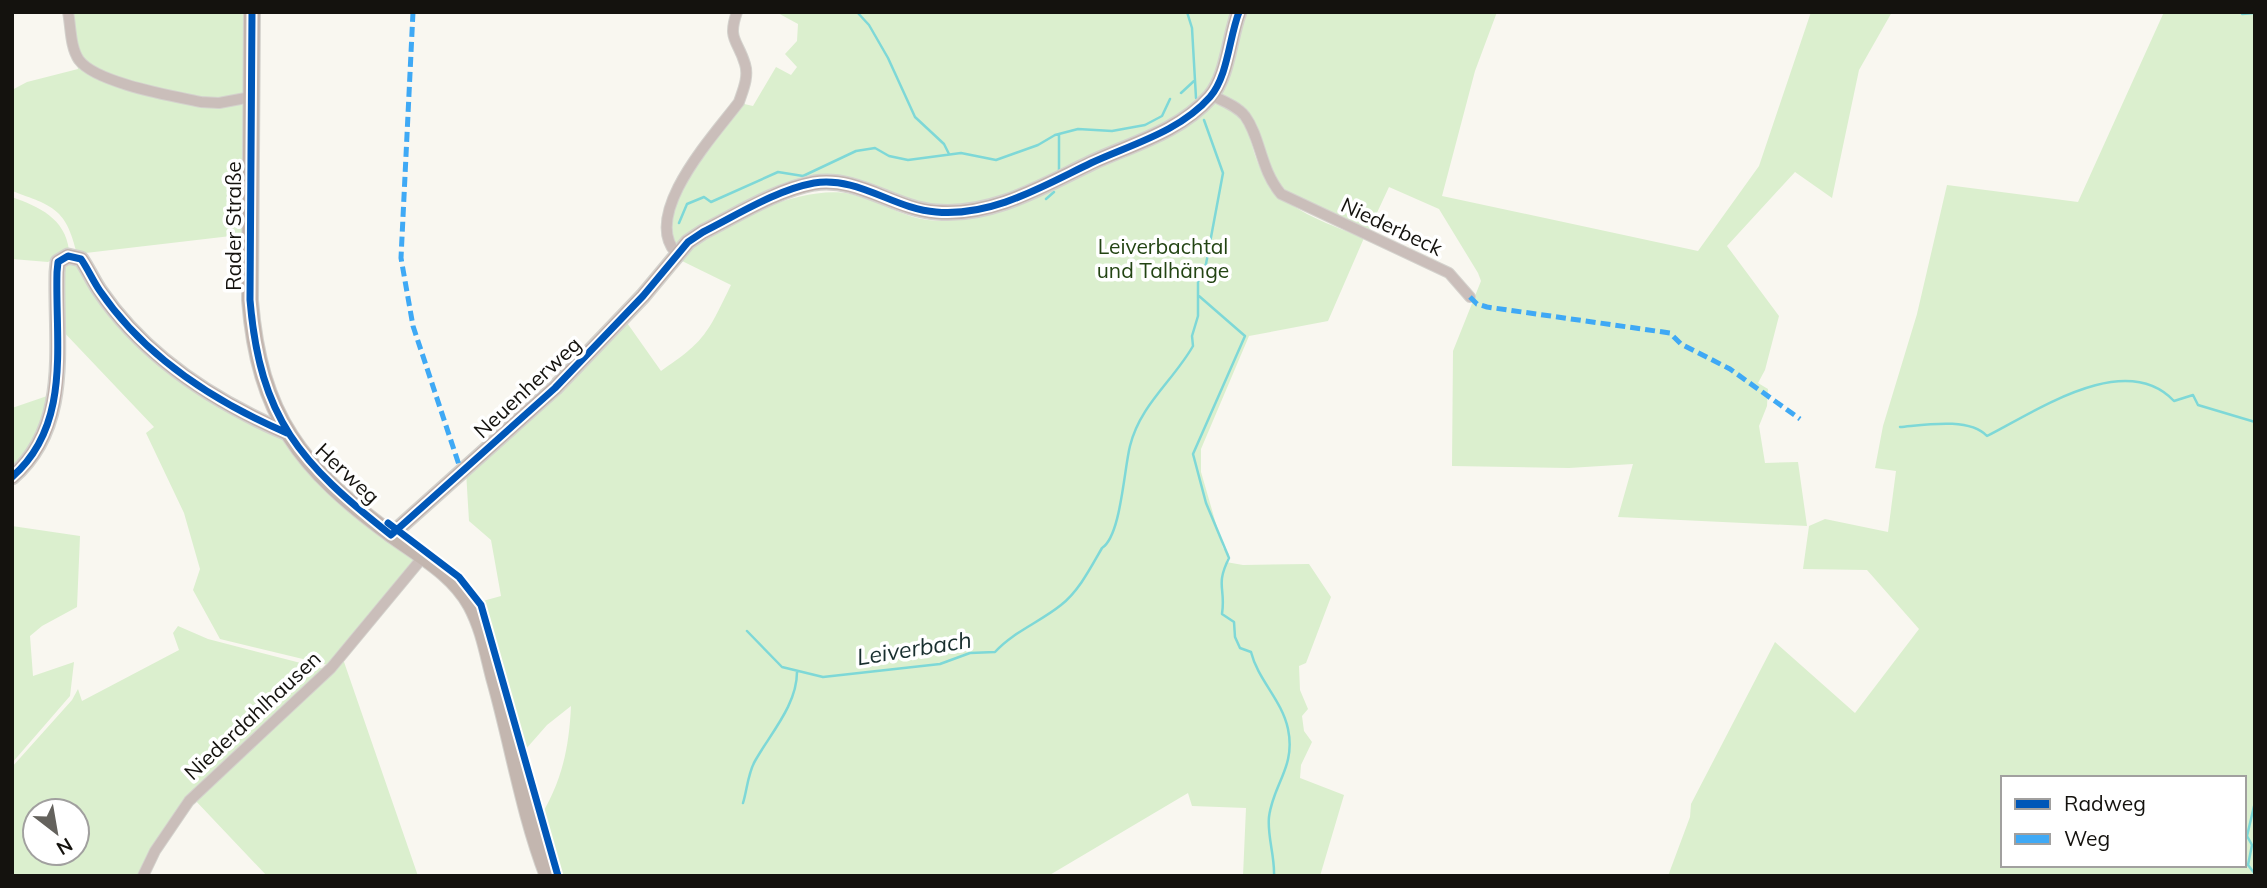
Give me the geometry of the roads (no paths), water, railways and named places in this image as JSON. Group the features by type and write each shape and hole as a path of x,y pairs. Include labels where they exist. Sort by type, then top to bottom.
{"main road":[{"name":"Rader Straße","path":"253,12 252,328 267,393 287,433"},
{"name":"Herweg","path":"287,433 317,472 454,582 478,620 548,876"}],"street":[{"path":"68,12 76,54 97,73 201,102 219,103 251,97"},
{"path":"677,254 670,243 668,227 669,207 677,185 738,102 745,86 745,65 732,33 737,12"},
{"path":"1211,96 1218,84 1239,12"},
{"name":"Neuenherweg","path":"391,534 555,388 643,296 677,254 703,232 798,187 816,183 855,186 925,211 955,213 994,206 1146,141 1181,121 1211,96"},
{"name":"Niederbeck","path":"1211,96 1231,104 1246,118 1264,169 1272,183 1290,200 1449,273 1470,297"},
{"path":"12,477 31,458 51,418 56,396 58,262 68,256 80,259 117,313 181,376 259,421 287,433"},
{"name":"Niederdahlhausen","path":"143,876 155,851 189,801 331,668 423,557"}],"waterway":[{"path":"857,12 869,25 888,58 915,117 944,144 949,154"},
{"name":"Leiverbach","path":"1187,12 1192,28 1196,98"},
{"path":"2242,14 2255,13"},
{"path":"1181,93 1194,81"},
{"path":"679,223 687,204 704,197 711,202 778,172 803,176 856,151 875,148 889,156 908,160 961,153 996,160 1038,145 1055,135 1078,129 1112,131 1145,125 1162,116 1170,99"},
{"name":"Leiverbach","path":"747,631 782,667 823,677 940,664 970,653 995,652 1061,605 1073,593 1114,530 1130,446 1141,418 1193,346 1192,336 1198,316 1198,282 1206,264 1223,173 1204,120"},
{"path":"1059,134 1059,172"},
{"path":"1046,199 1054,192"},
{"path":"1199,296 1245,336 1193,454 1206,503 1229,558 1222,581 1222,614 1234,622 1235,637 1240,648 1251,652 1259,672 1281,709 1288,729 1290,742 1287,765 1269,817 1274,876"},
{"path":"1900,427 1958,424 1979,430 1987,436 2080,390 2106,383 2131,381 2154,387 2174,401 2193,395 2198,405 2255,422"},
{"path":"743,803 753,766 793,696 797,672"},
{"path":"2255,802 2247,836 2252,845 2248,865 2255,874"}],"park label":[{"name":"Leiverbachtal und Talhänge","path":"1163,258"}]}
